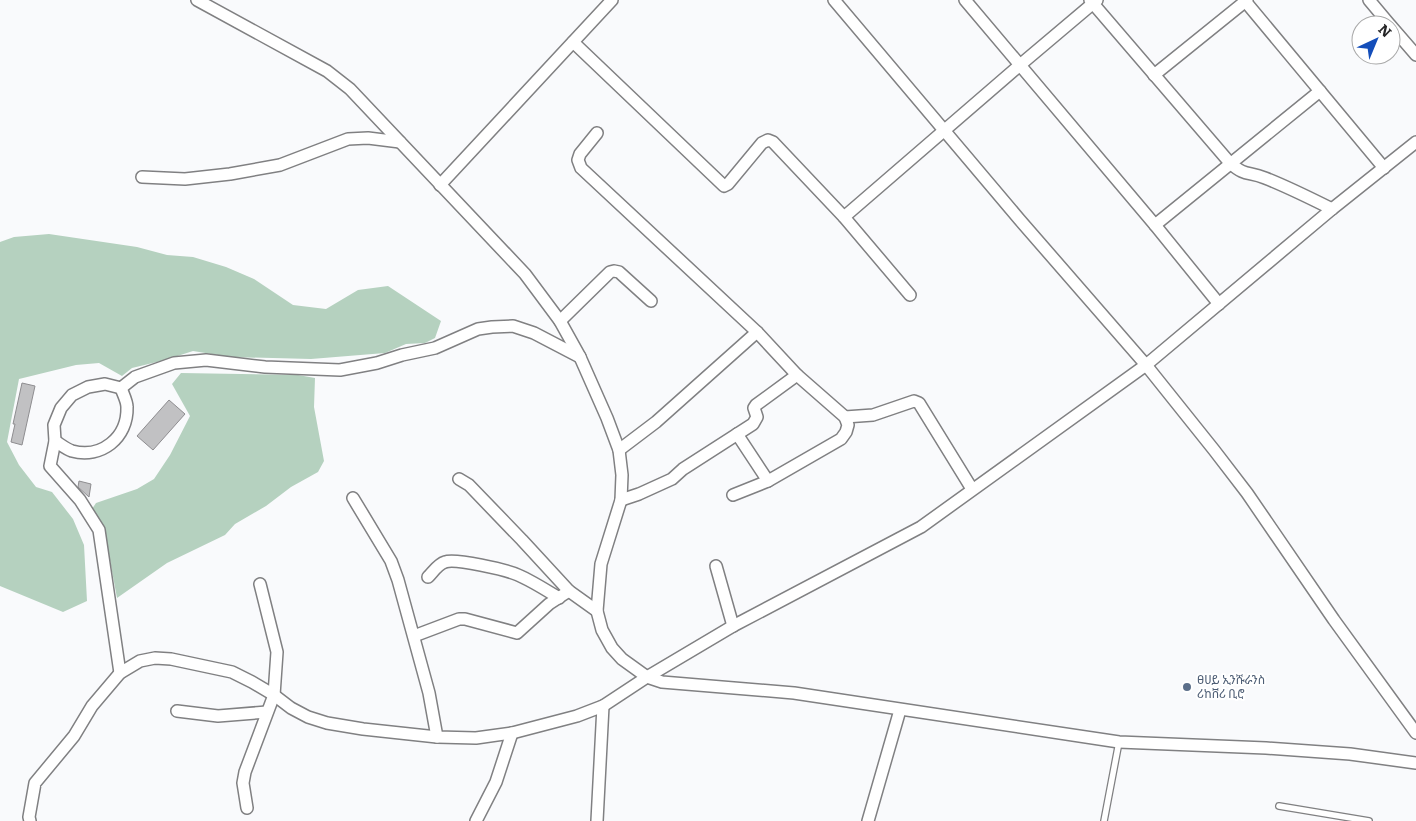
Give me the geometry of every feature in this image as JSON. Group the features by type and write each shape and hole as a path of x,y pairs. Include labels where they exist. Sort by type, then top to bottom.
{"street":[{"path":"197,0 327,71 350,88 525,274 560,321 580,358 619,450 622,475 621,500 602,564 597,611 602,630 612,648 622,659 647,677 662,682 794,693 1119,742 1350,754 1416,762"},
{"path":"440,185 612,0"},
{"path":"834,0 1146,365 1248,493 1334,620 1416,733"},
{"path":"965,0 1155,225 1219,304"},
{"path":"1154,75 1246,0 1384,168"},
{"path":"1369,0 1382,15"},
{"path":"844,217 1094,1 1154,75 1230,163 1243,173 1263,177 1332,209"},
{"path":"1401,37 1416,55"},
{"path":"574,42 724,186 728,184 762,143 768,140 774,142 844,217 910,294"},
{"path":"1155,225 1320,91"},
{"path":"597,133 580,154 578,160 581,168 757,332 797,375 845,417 848,425 841,439 768,481 733,495"},
{"path":"142,177 185,179 230,174 280,165 348,140 368,138 400,142"},
{"path":"30,821 29,817 35,783 74,736 92,706 120,673 140,661 155,658 171,659 232,672 274,694 291,708 308,717 326,723 437,737 476,738 512,733 577,716 603,706 647,677 733,626 921,527 1146,365 1332,209 1416,142"},
{"path":"560,321 614,270 619,272 651,301"},
{"path":"121,388 135,377 174,363 206,360 265,367 340,370 377,363 435,348 478,329 492,327 513,326 534,333 580,358"},
{"path":"619,450 656,422 757,332"},
{"path":"621,500 672,479 683,468 756,421 758,418 754,408 756,405 797,375"},
{"path":"120,673 99,530 80,500 50,466 55,441 54,424 61,408 72,395 88,387 105,384 121,388"},
{"path":"55,441 70,450 87,453 104,449 118,438 126,422 127,405 121,388"},
{"path":"845,417 872,415 914,401 920,403 972,489"},
{"path":"737,434 768,481"},
{"path":"459,479 469,485 522,540 564,594"},
{"path":"353,498 391,561 429,693 437,737"},
{"path":"428,577 438,565 454,560 518,575 564,594 597,611"},
{"path":"716,566 733,626"},
{"path":"247,808 243,783 245,772 274,694 277,652 260,584"},
{"path":"414,636 459,619 518,633 549,604 564,594"},
{"path":"597,821 603,706"},
{"path":"868,821 900,710"},
{"path":"178,711 218,716 267,712"},
{"path":"476,821 496,782 512,733"}],"lane":[{"path":"1104,821 1119,742"},
{"path":"1279,806 1369,821"}],"green space":[{"path":"49,234 137,247 167,255 193,257 226,267 254,279 293,305 326,309 358,290 388,286 441,321 435,338 425,343 406,344 385,353 311,359 230,357 193,351 132,368 122,376 99,363 76,365 19,379 7,442 19,465 36,487 52,492 73,519 84,545 87,601 63,612 0,586 0,242 14,237"},
{"path":"181,373 298,375 315,378 314,407 324,461 318,472 291,487 266,506 235,524 225,535 167,563 117,598 106,539 92,509 96,503 137,489 154,479 170,455 190,416 172,384"}],"building":[{"path":"22,383 35,386 22,445 11,442"},
{"path":"169,400 185,414 153,450 137,436"},
{"path":"79,481 91,484 89,497 78,487"}],"place":[{"name":"ፀሀይ ኢንሹራንስ ሪከቨሪ ቢሮ","path":"1187,687"}]}
